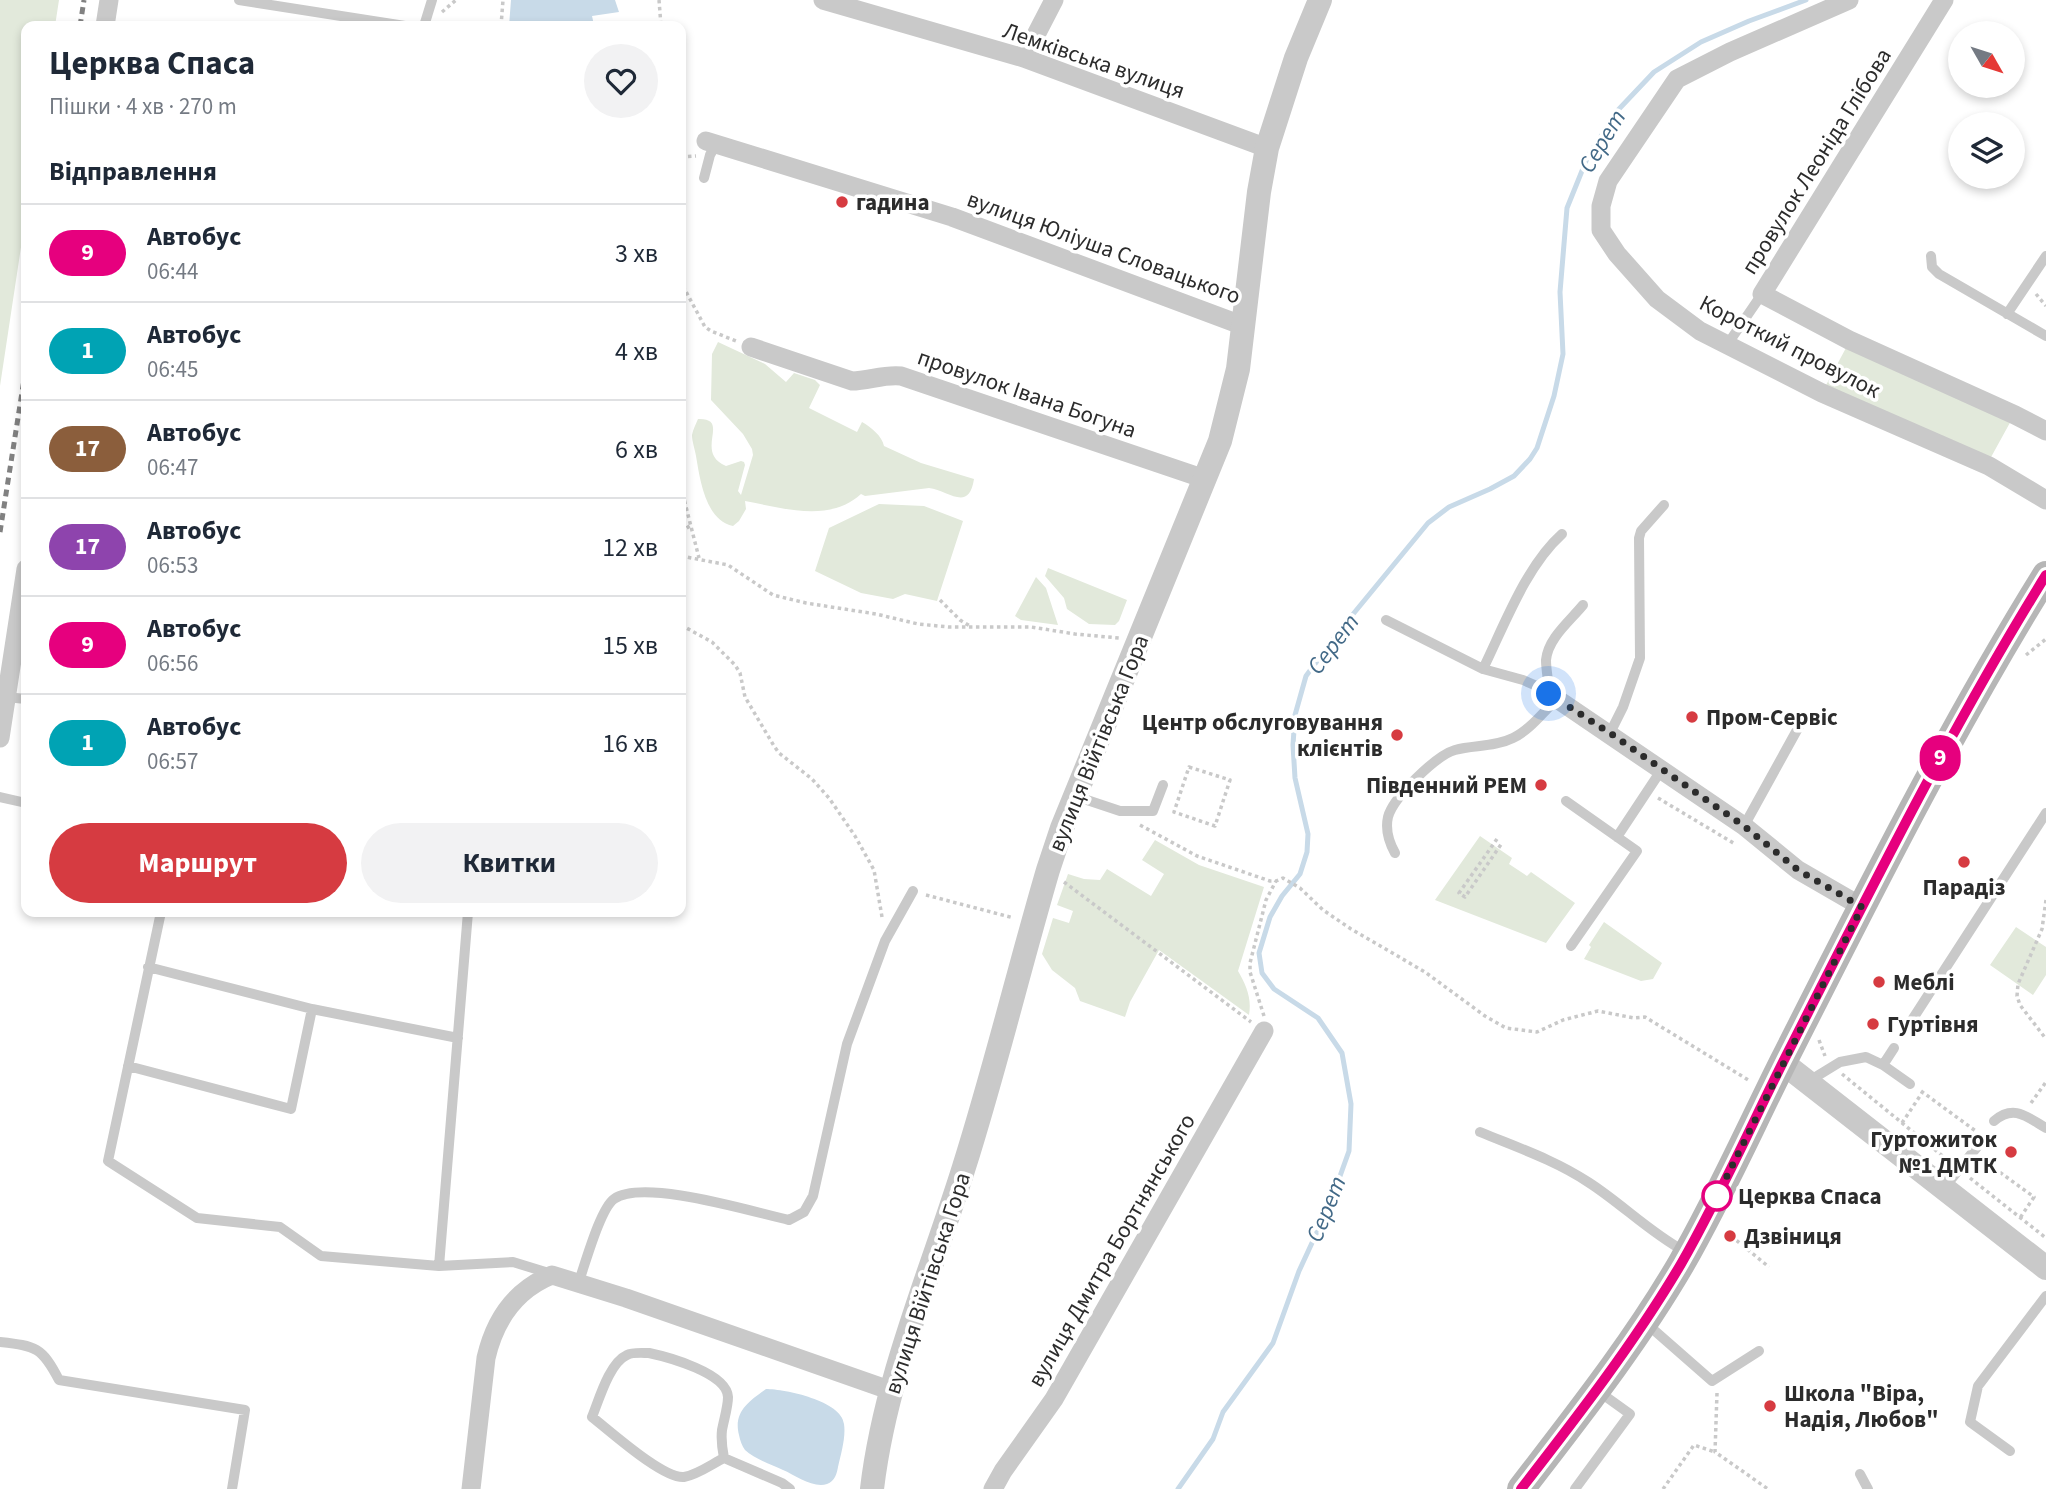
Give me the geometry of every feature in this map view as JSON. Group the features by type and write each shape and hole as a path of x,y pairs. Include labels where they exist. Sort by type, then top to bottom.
{"main road":[{"path":"1526,1488 1644,1322 1687,1253 1956,728 2046,575"}],"street":[{"path":"106,21 109,0"},
{"name":"Лемківська вулиця","path":"823,0 1024,58 1267,148"},
{"path":"1024,58 1054,0"},
{"name":"вулиця Війтівська Гора","path":"872,1489 879,1440 892,1391 965,1165 1048,870 1075,796 1220,441 1229,411 1244,326 1259,192 1267,148 1296,58 1320,0"},
{"name":"Короткий провулок","path":"1849,0 1730,52 1677,79 1608,181 1601,206 1601,230 1617,254 1657,299 1700,331 1822,393 1989,466 2046,500"},
{"name":"провулок Леоніда Глібова","path":"1938,3 1762,294 1849,340 2046,431"},
{"name":"вулиця Юліуша Словацького","path":"711,143 952,217 1244,326"},
{"name":"провулок Івана Богуна","path":"751,347 852,381 901,376 1205,479"},
{"path":"0,738 21,601"},
{"path":"1553,696 1744,826 1798,870 1862,907"},
{"name":"вулиця Дмитра Бортнянського","path":"993,1489 1054,1399 1264,1031"},
{"path":"1783,1063 1951,1179 2046,1268"},
{"path":"471,1489 489,1341 503,1313 514,1300 539,1280 552,1275 626,1298 892,1391"}],"lane":[{"path":"239,0 373,21"},
{"path":"426,21 432,0"},
{"path":"704,178 711,143"},
{"path":"1931,256 1932,267 1939,274 2046,336"},
{"path":"2007,314 2046,256"},
{"path":"1727,345 1762,294"},
{"path":"1610,733 1623,707 1640,658 1639,538 1664,505"},
{"path":"1483,669 1535,565 1562,534"},
{"path":"1553,696 1546,662 1548,650 1556,636 1583,605"},
{"path":"1387,620 1483,669 1522,680 1553,696"},
{"path":"1395,853 1389,842 1387,819 1390,810 1422,771 1437,758 1454,750 1514,738 1524,731 1553,696"},
{"path":"6,697 21,698"},
{"path":"1744,826 1802,720"},
{"path":"1617,837 1662,769"},
{"path":"1075,796 1120,811 1153,811 1163,785"},
{"path":"0,797 21,802"},
{"path":"1566,801 1637,851 1570,946"},
{"path":"1912,1020 2046,813"},
{"path":"578,1284 603,1214 613,1200 631,1192 682,1195 789,1220 804,1212 813,1196 847,1044 885,941 913,891"},
{"path":"160,917 108,1161 198,1218 280,1227 321,1256 439,1266 513,1262 552,1275"},
{"path":"439,1266 468,917"},
{"path":"148,967 312,1009 458,1038"},
{"path":"128,1066 291,1109 312,1009"},
{"path":"1883,1065 1894,1048"},
{"path":"1808,1082 1840,1062 1866,1057 1883,1065 1914,1087"},
{"path":"1994,1121 2002,1114 2012,1111 2023,1114 2046,1128"},
{"path":"1480,1132 1556,1164 1586,1180 1667,1242 1687,1253"},
{"path":"1951,1179 1975,1150"},
{"path":"2010,1451 1970,1422 1978,1386 2046,1296"},
{"path":"1644,1322 1712,1381 1759,1351"},
{"path":"0,1342 26,1345 39,1350 49,1360 59,1380 245,1410 232,1489"},
{"path":"649,1353 668,1357 712,1376 724,1386 728,1395 722,1433 723,1458 690,1475 671,1475 592,1417 608,1376 618,1362 628,1354 649,1353"},
{"path":"1575,1489 1630,1414 1595,1389"},
{"path":"723,1458 790,1489"},
{"path":"1860,1474 1868,1489"}],"path":[{"path":"501,21 503,0"},
{"path":"659,0 661,21"},
{"path":"686,292 705,327 751,347"},
{"path":"686,506 699,558"},
{"path":"686,528 691,525"},
{"path":"686,557 728,565 773,595 788,600 876,614 918,624 949,627 1031,627 1115,637 1138,643"},
{"path":"940,600 970,626"},
{"path":"686,628 712,642 727,655 740,673 745,697 774,746 812,779 829,798 855,836 874,870 881,901 885,941"},
{"path":"2025,649 2018,660 2046,639"},
{"path":"1189,767 1230,780 1215,827 1174,812 1180,794 1189,767"},
{"path":"1120,811 1134,822 1197,856 1276,881 1283,878 1300,888 1323,910 1351,929 1425,972 1506,1028 1537,1032 1563,1020 1598,1011 1634,1018 1645,1017 1752,1082 1747,1091"},
{"path":"1497,839 1459,893 1465,897 1502,843"},
{"path":"1048,870 1238,1012"},
{"path":"1264,1031 1264,1014 1252,979 1250,963 1266,900 1276,881"},
{"path":"913,891 1032,923"},
{"path":"2046,900 2042,929 2018,985 2017,996 2020,1005 2046,1039"},
{"path":"1820,1034 1822,1051 1833,1066 1902,1123 1951,1179 2020,1218 2046,1238"},
{"path":"2023,1114 2046,1082"},
{"path":"1914,1087 1977,1132"},
{"path":"1902,1123 1923,1093"},
{"path":"1975,1150 2034,1197 2020,1218"},
{"path":"1729,1235 1769,1267"},
{"path":"1712,1381 1718,1398 1715,1452"},
{"path":"1663,1489 1694,1445 1715,1452 1768,1489"}],"shaded area":[{"path":"0,0 59,0 56,21 21,21 21,247 0,386"},
{"path":"718,342 765,364 786,382 794,373 815,380 820,385 809,408 857,432 862,422 876,432 884,446 921,463 974,479 968,495 957,497 929,488 865,496 861,494 849,503 820,511 790,510 745,501 746,509 739,521 733,526 724,522 710,507 702,487 692,437 698,419 708,420 712,424 712,453 717,460 726,466 744,462 738,491 741,495 753,455 743,434 711,400 712,354"},
{"path":"1847,346 2012,419 1990,459 1825,387"},
{"path":"879,504 924,506 963,521 937,601 905,594 893,599 861,593 815,571 829,528"},
{"path":"1048,568 1127,600 1119,621 1115,625 1089,624 1067,609 1064,598 1045,576"},
{"path":"1036,577 1046,588 1058,625 1021,620 1015,616"},
{"path":"1480,836 1512,858 1509,864 1527,876 1531,872 1575,903 1546,943 1435,900"},
{"path":"1155,840 1199,865 1264,887 1238,971 1248,992 1249,1015 1159,950 1130,1002 1125,1017 1080,1001 1075,988 1052,970 1042,954 1053,918 1069,923 1073,911 1057,905 1068,874 1100,880 1107,869 1151,896 1164,874 1142,860"},
{"path":"1604,922 1662,963 1653,979 1641,981 1584,959 1591,947 1589,945"},
{"path":"2016,927 2046,947 2046,975 2033,995 1990,965"}],"water":[{"path":"511,0 615,0 619,12 592,16 593,21 509,21"},
{"path":"766,1389 811,1398 834,1409 841,1416 844,1424 843,1446 836,1474 830,1483 816,1485 758,1459 745,1450 738,1427 740,1414 748,1403"}],"waterway":[{"name":"Серет","path":"1178,1489 1213,1439 1223,1412 1273,1343 1299,1271 1330,1204 1349,1151 1351,1104 1342,1053 1318,1018 1274,989 1262,973 1259,953 1270,917 1282,896 1300,874 1307,852 1308,834 1295,778 1293,745 1295,715 1306,676 1428,523 1449,507 1514,476 1537,448 1554,396 1563,354 1560,292 1567,208 1588,156 1619,109 1654,72 1701,42 1806,0"}],"railway":[{"path":"81,21 84,0"},
{"path":"0,532 21,399"}],"bus line":[{"name":"9","path":"1521,1489 1634,1337 1680,1265 1956,728 2046,575"}],"place":[{"name":"гадина","path":"842,202"},
{"name":"Пром-Сервіс","path":"1692,717"},
{"name":"Центр обслуговування клієнтів","path":"1397,735"},
{"name":"Південний РЕМ","path":"1541,785"},
{"name":"Парадіз","path":"1964,862"},
{"name":"Меблі","path":"1879,982"},
{"name":"Гуртівня","path":"1873,1024"},
{"name":"Гуртожиток №1 ДМТК","path":"2011,1152"},
{"name":"Церква Спаса","path":"1717,1196"},
{"name":"Дзвіниця","path":"1730,1236"},
{"name":"Школа \"Віра, Надія, Любов\"","path":"1770,1406"}],"route":[{"path":"1549,694 1744,826 1798,870 1862,907 1717,1196"}]}
